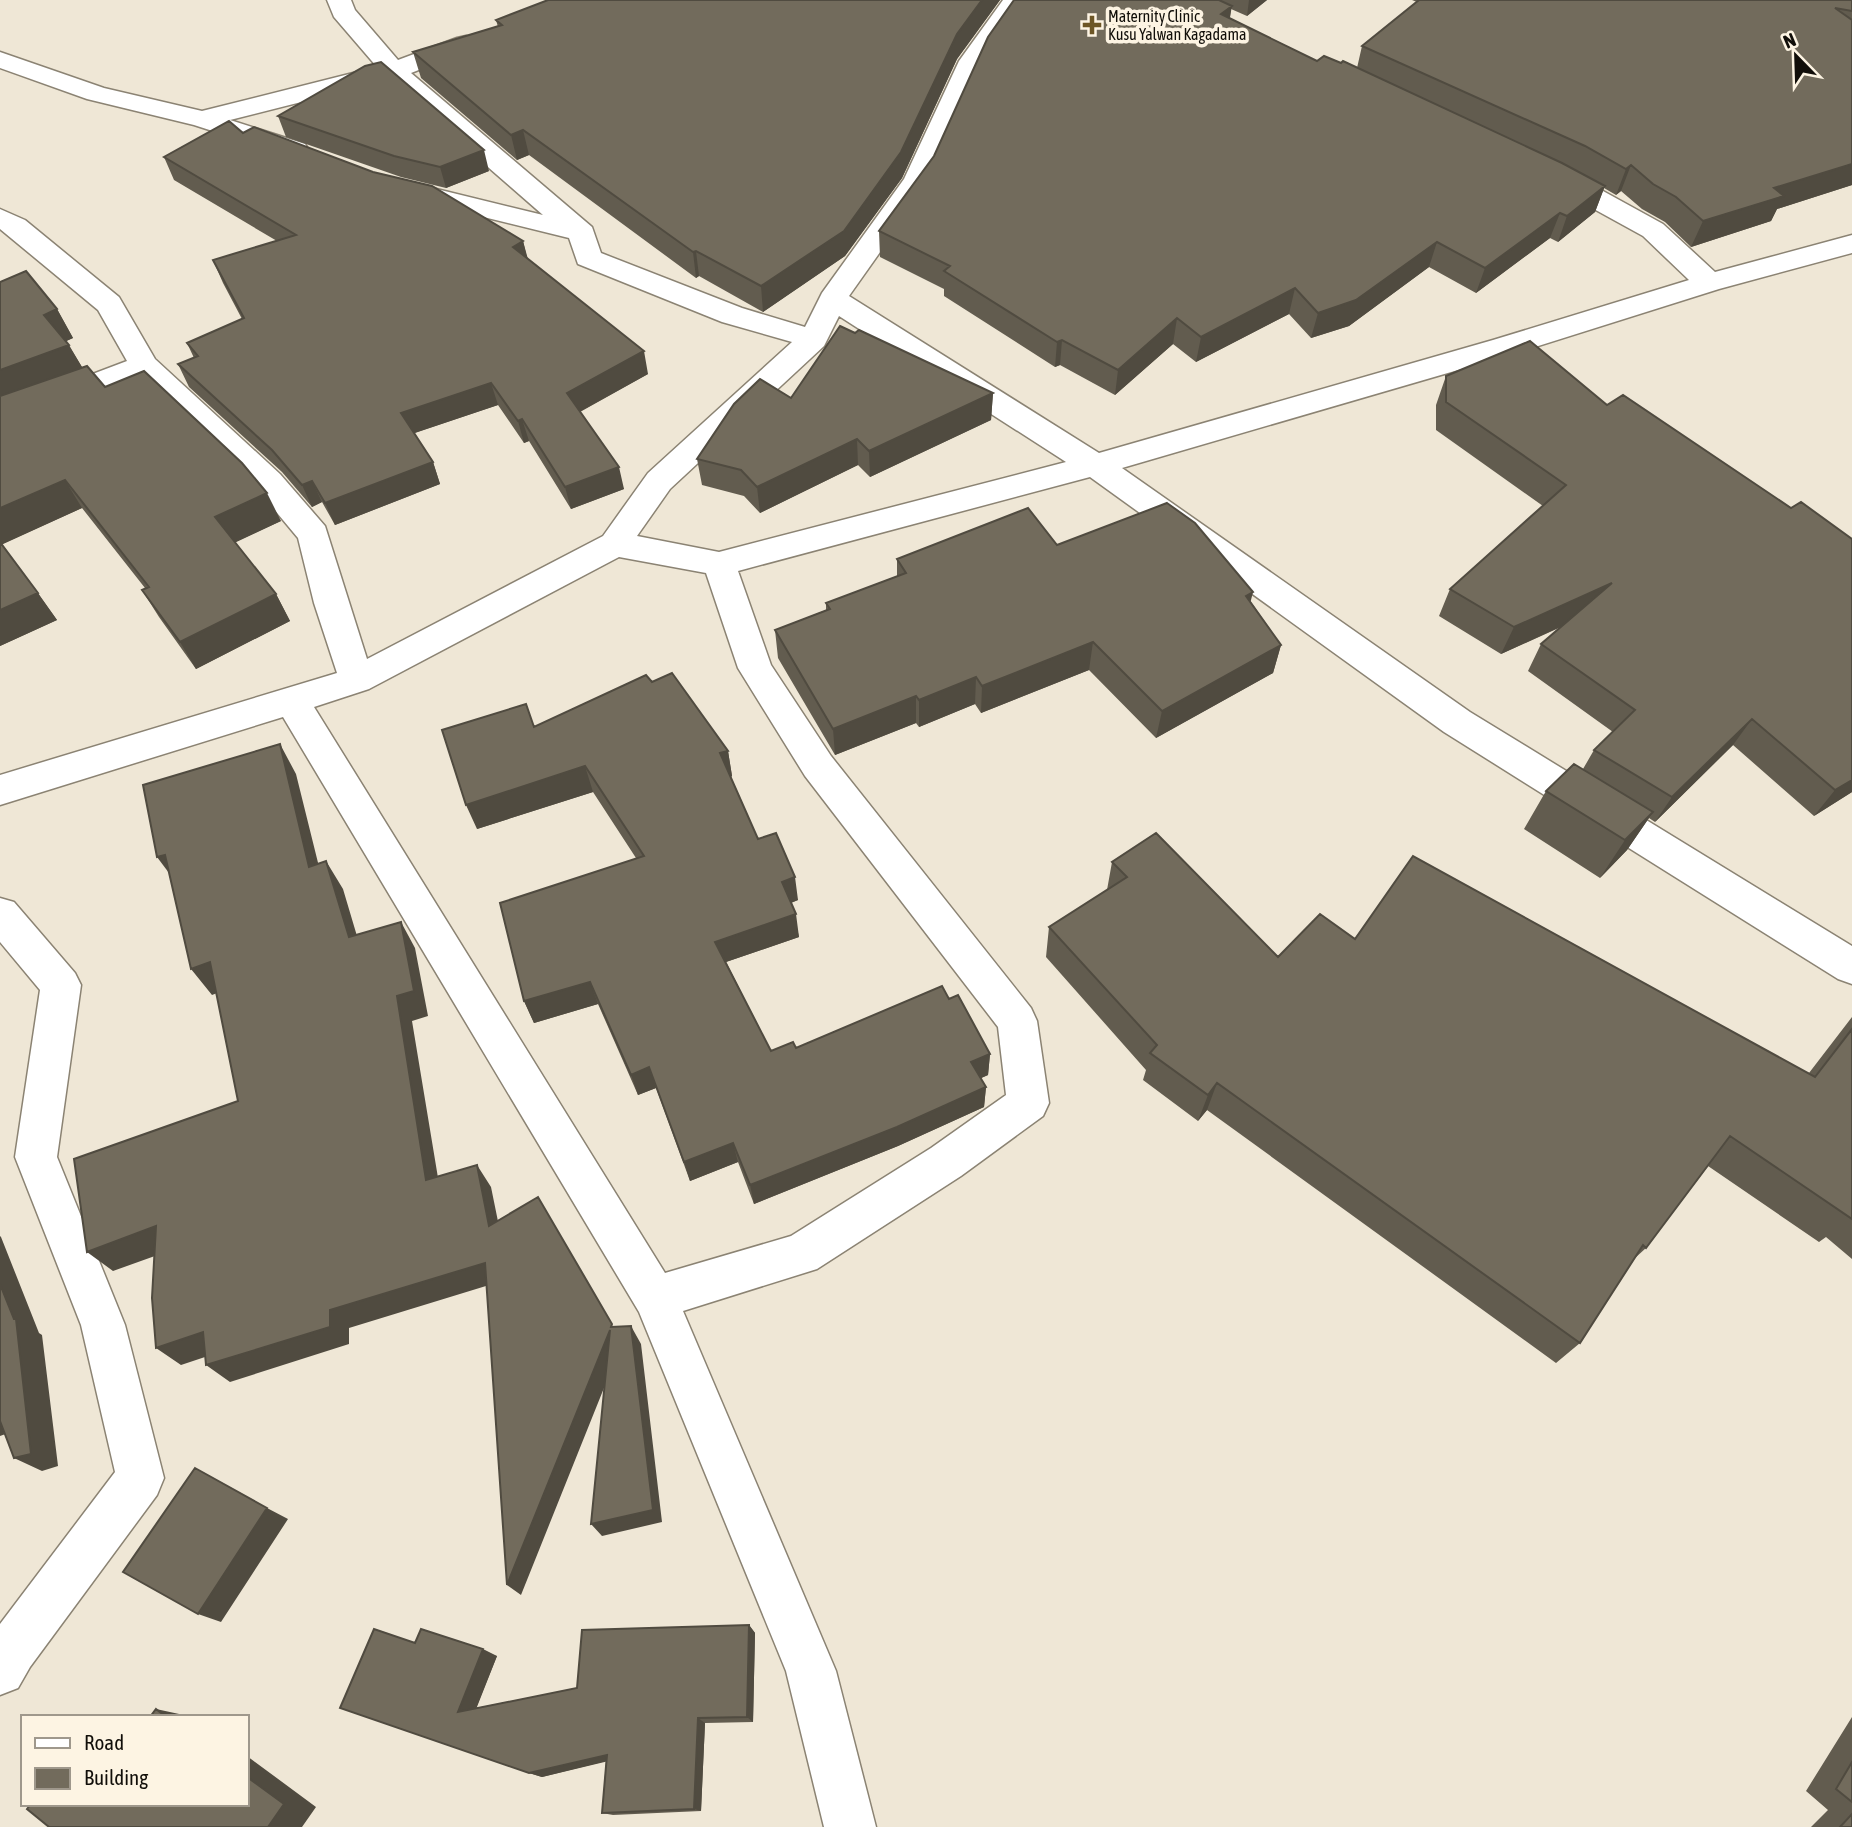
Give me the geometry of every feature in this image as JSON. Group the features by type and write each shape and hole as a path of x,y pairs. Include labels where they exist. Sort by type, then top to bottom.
{"street":[{"path":"339,0 343,12 393,71 582,233 588,258 721,311 814,339"},
{"path":"0,790 357,680 615,544 659,481 814,339 832,299 917,180 972,61 1015,0"},
{"path":"202,119 393,71 491,33"},
{"path":"0,60 96,94 202,119 314,157"},
{"path":"1526,162 1653,230 1709,283"},
{"path":"379,181 582,233"},
{"path":"5,224 109,304 144,365 269,482 313,534 331,603 357,680"},
{"path":"615,544 719,564 1095,465 1503,347 1709,283 1852,244"},
{"path":"832,299 1095,465 1457,722 1852,967"},
{"path":"0,420 144,365"},
{"path":"655,1298 802,1254 946,1163 1028,1103 1017,1021 818,766 755,668 719,564"},
{"path":"291,700 655,1298 811,1671 850,1827"},
{"path":"0,914 61,985 36,1157 103,1325 140,1478 12,1648 0,1671"}],"building":[{"path":"548,0 982,0 957,34 901,152 844,231 761,286 696,251 693,252 523,130 511,135 413,52 502,25 496,20"},
{"path":"1014,0 1219,0 1232,6 1221,14 1317,61 1324,56 1341,63 1343,61 1562,163 1605,186 1567,216 1560,213 1485,268 1437,242 1356,300 1318,313 1295,288 1201,337 1177,318 1118,370 1062,340 1057,342 944,271 950,266 879,231 934,156 988,37"},
{"path":"1419,0 1852,0 1852,11 1835,8 1852,20 1852,164 1774,188 1784,196 1703,221 1676,197 1653,184 1631,165 1626,169 1585,146 1362,46"},
{"path":"381,62 484,150 440,167 394,156 278,116 365,66"},
{"path":"229,121 243,133 254,127 373,172 432,186 523,241 513,247 644,351 567,393 619,467 565,487 522,419 518,421 491,383 401,413 433,462 325,503 312,481 302,485 272,450 178,364 198,356 187,343 244,318 213,260 296,235 164,157"},
{"path":"26,271 57,309 44,315 69,345 0,370 0,282"},
{"path":"840,326 855,333 859,330 993,393 869,451 857,439 757,487 741,470 697,459 734,404 760,379 791,398"},
{"path":"1530,341 1607,405 1623,395 1791,508 1801,502 1852,539 1852,780 1835,790 1752,719 1672,797 1594,750 1635,710 1541,644 1612,583 1514,627 1450,589 1566,485 1446,402 1446,376"},
{"path":"87,366 105,387 144,371 242,463 267,493 215,517 276,594 180,642 142,590 149,587 65,480 0,508 0,396"},
{"path":"1167,503 1195,523 1253,592 1246,596 1281,645 1162,711 1093,642 982,686 976,677 919,700 916,696 833,729 775,630 830,609 826,603 906,573 897,559 1028,508 1057,545"},
{"path":"0,542 38,593 0,610"},
{"path":"672,673 728,751 720,753 758,839 776,833 795,877 782,882 796,914 715,942 771,1051 793,1042 796,1048 942,986 949,999 958,995 990,1054 971,1062 986,1087 897,1127 750,1185 733,1143 684,1162 649,1067 631,1075 590,982 524,1001 500,903 644,856 585,766 466,805 442,730 526,704 534,727 646,675 652,682"},
{"path":"280,744 309,867 326,861 349,937 401,922 414,991 397,996 426,1180 477,1165 489,1226 538,1197 612,1324 611,1327 631,1326 653,1510 591,1524 610,1330 507,1585 485,1263 330,1310 330,1327 206,1365 203,1332 156,1348 152,1298 156,1226 87,1252 74,1159 238,1101 210,962 191,969 165,855 157,857 143,785"},
{"path":"1574,764 1653,812 1625,840 1546,791"},
{"path":"1156,833 1278,957 1320,914 1355,939 1413,856 1815,1077 1852,1029 1852,1219 1730,1136 1646,1248 1643,1245 1580,1343 1217,1083 1208,1095 1150,1053 1157,1045 1049,927 1127,877 1112,862"},
{"path":"0,1284 16,1319 31,1454 14,1458 0,1421"},
{"path":"195,1468 267,1508 198,1614 123,1572"},
{"path":"749,1625 747,1717 698,1718 694,1809 602,1813 607,1755 529,1773 340,1708 374,1629 415,1643 421,1629 483,1649 458,1712 577,1688 582,1630"},
{"path":"156,1709 164,1715 152,1715"},
{"path":"1852,1762 1852,1802 1836,1789"},
{"path":"248,1778 284,1804 268,1827 49,1827 27,1809 29,1806 248,1806"},
{"path":"1852,1814 1852,1827 1840,1827"}],"place":[{"name":"Maternity Clinic Kusu Yalwan Kagadama","path":"1092,25"}]}
